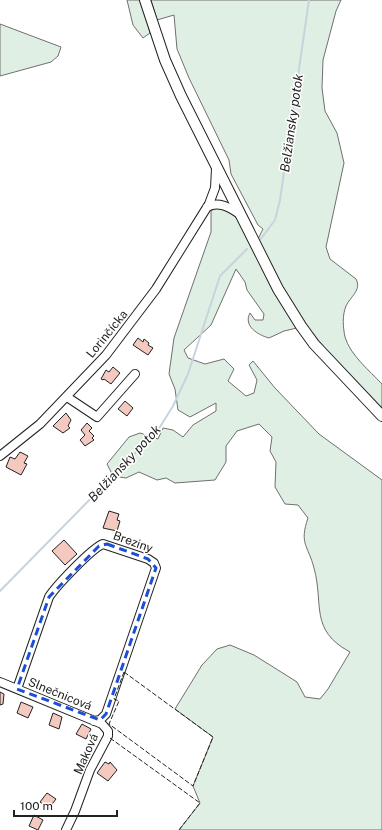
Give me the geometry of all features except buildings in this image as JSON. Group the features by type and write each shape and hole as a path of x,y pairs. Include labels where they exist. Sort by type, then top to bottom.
{"main road":[{"path":"145,0 165,60 216,169 278,290 300,326 330,362 382,416"}],"street":[{"name":"Lorinčícka","path":"0,456 25,438 67,398 106,355 138,314 197,224 211,206 216,182 216,169"},
{"path":"213,195 227,191"},
{"path":"211,206 227,191"},
{"path":"211,206 228,207 238,213"},
{"path":"67,398 97,417 135,374"},
{"name":"Breziny","path":"17,690 49,596 55,589 95,549 103,544 148,559 154,563 156,568 106,714 100,720 94,720"},
{"name":"Slnečnicová","path":"0,682 94,720 106,727 108,731"},
{"name":"Maková","path":"66,830 78,805 90,770 108,736 108,731"}],"highlighted area":[{"path":"107,544 148,559 156,568 106,714 100,720 17,689 49,597 99,546"}],"green space":[{"path":"127,0 142,0 150,33 143,38 133,25"},
{"path":"151,0 341,0 336,11 323,60 322,88 325,111 337,133 344,163 326,247 330,259 356,279 358,287 357,290 346,306 344,314 343,322 345,337 351,350 382,384 382,410 344,370 311,331 282,288 269,265 258,239 263,229 258,225 231,174 229,160 189,78 177,49 174,15 157,20"},
{"path":"0,24 61,47 58,56 51,62 0,76"},
{"path":"217,207 229,210 235,215 297,328 284,331 269,338 256,332 248,322 250,313 255,320 263,320 264,314 247,290 245,282 236,269 211,325 184,350 188,358 205,364 224,359 234,369 228,381 246,396 254,393 257,380 249,365 253,361 275,388 319,434 382,480 382,830 179,830 200,803 193,786 213,737 175,709 202,665 217,649 230,645 254,655 297,682 305,697 320,699 328,689 350,652 337,644 328,635 323,625 320,615 317,581 312,560 304,539 305,527 308,518 298,505 285,504 275,487 276,462 270,451 272,437 259,424 237,431 226,446 226,462 215,480 175,483 166,478 157,480 139,472 126,478 113,476 107,464 129,437 140,433 158,439 163,428 173,430 183,437 193,425 216,411 216,403 190,417 178,410 175,389 169,374 174,338 211,232 211,211"}],"waterway":[{"name":"Belžiansky potok","path":"260,240 275,220 280,200 309,0"},
{"name":"Belžiansky potok","path":"0,591 158,430 173,406 188,374 220,276 247,249"}],"fence":[{"path":"124,672 213,737 193,786 109,724 119,701 114,699 124,672"},
{"path":"110,738 200,803 179,830"}]}
